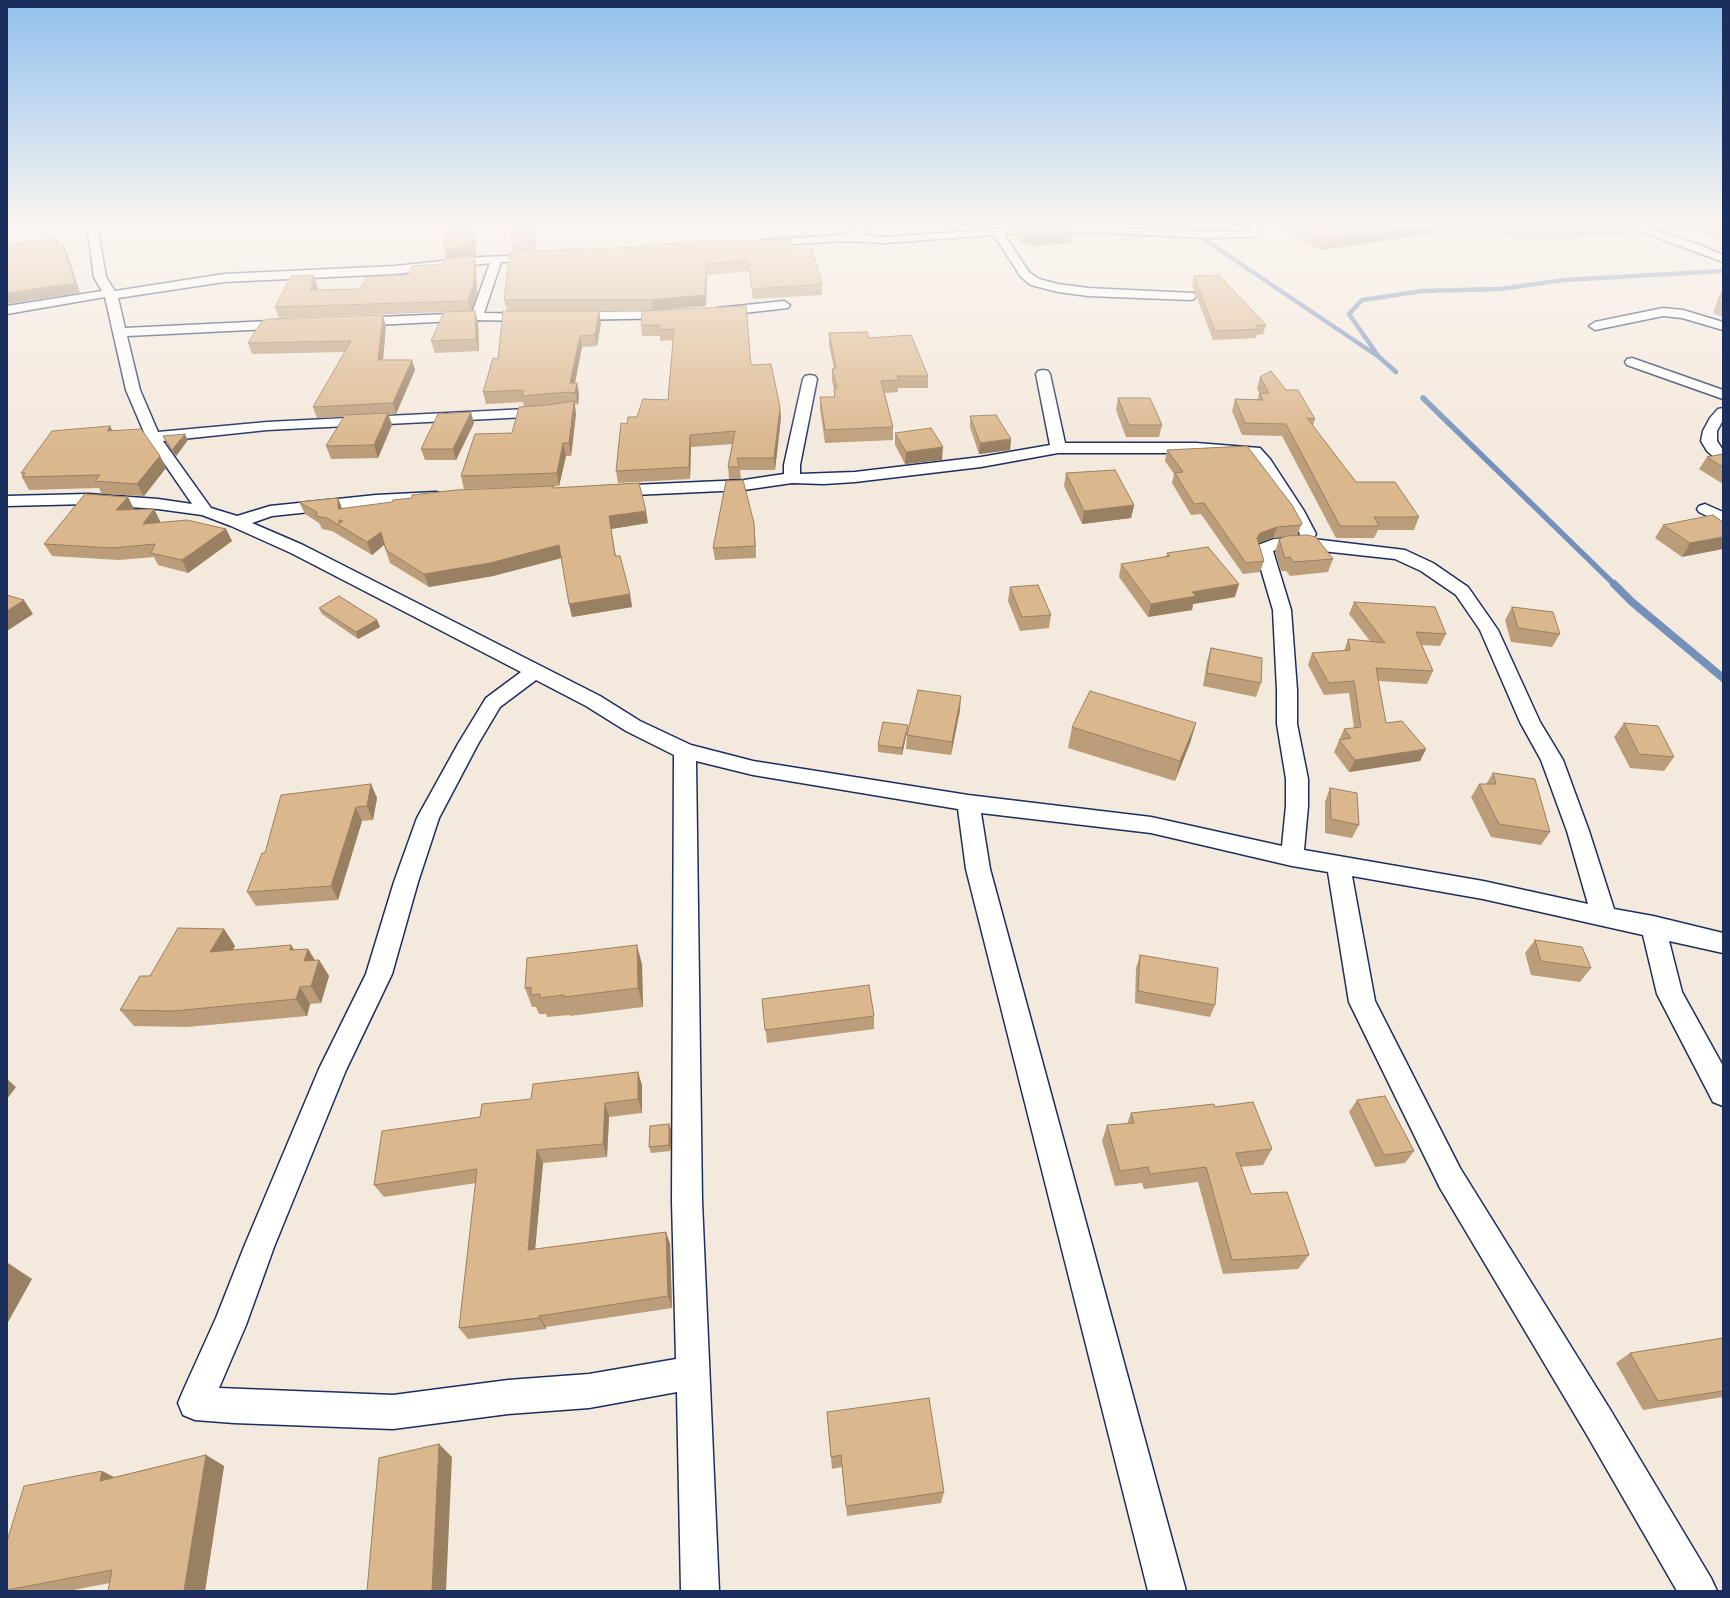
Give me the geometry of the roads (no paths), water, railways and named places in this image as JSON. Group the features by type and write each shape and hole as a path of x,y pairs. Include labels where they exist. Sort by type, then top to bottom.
{"street":[{"path":"7,310 75,300"},
{"path":"112,300 133,390 152,437 205,511"},
{"path":"477,317 482,300"},
{"path":"704,313 784,305"},
{"path":"1594,326 1664,312 1683,314 1723,326"},
{"path":"562,316 653,316 682,314"},
{"path":"346,323 477,317 541,317"},
{"path":"120,332 272,324 306,324"},
{"path":"1632,362 1723,395"},
{"path":"1043,374 1058,448"},
{"path":"792,478 792,465 810,379"},
{"path":"152,437 267,426 558,411"},
{"path":"1723,412 1717,418 1710,431 1712,448 1723,458"},
{"path":"597,491 744,486 792,478 824,479 855,477 981,462 1058,448 1196,448 1255,451 1265,462 1296,510 1308,534 1303,542"},
{"path":"237,522 270,511 376,500 454,496"},
{"path":"7,501 88,499 158,504 205,511 237,522 297,549 592,701 633,726 685,751 753,768 968,803 1151,825 1292,857 1483,890 1723,942"},
{"path":"1704,509 1723,519"},
{"path":"1292,857 1297,806 1297,779 1287,724 1287,690 1285,679 1282,610 1264,549 1280,543 1303,542 1322,546 1399,554 1427,567 1462,591 1489,630 1530,722 1552,760 1578,831 1604,916"},
{"path":"534,672 493,703 468,744 428,818 406,882 379,974 333,1069 259,1246 230,1325 195,1403 234,1406 393,1412 508,1397 589,1391 692,1373"},
{"path":"685,751 687,1201 700,1591"},
{"path":"968,803 978,869 1167,1591"},
{"path":"1339,866 1362,1002 1450,1178 1599,1423 1698,1591"},
{"path":"1653,926 1670,994 1723,1093"}],"waterway":[{"path":"1294,300 1379,357"},
{"path":"1365,300 1362,300 1349,314 1379,357"},
{"path":"1379,357 1396,372"},
{"path":"1423,398 1615,585"},
{"path":"1615,585 1632,602 1723,678"}]}
